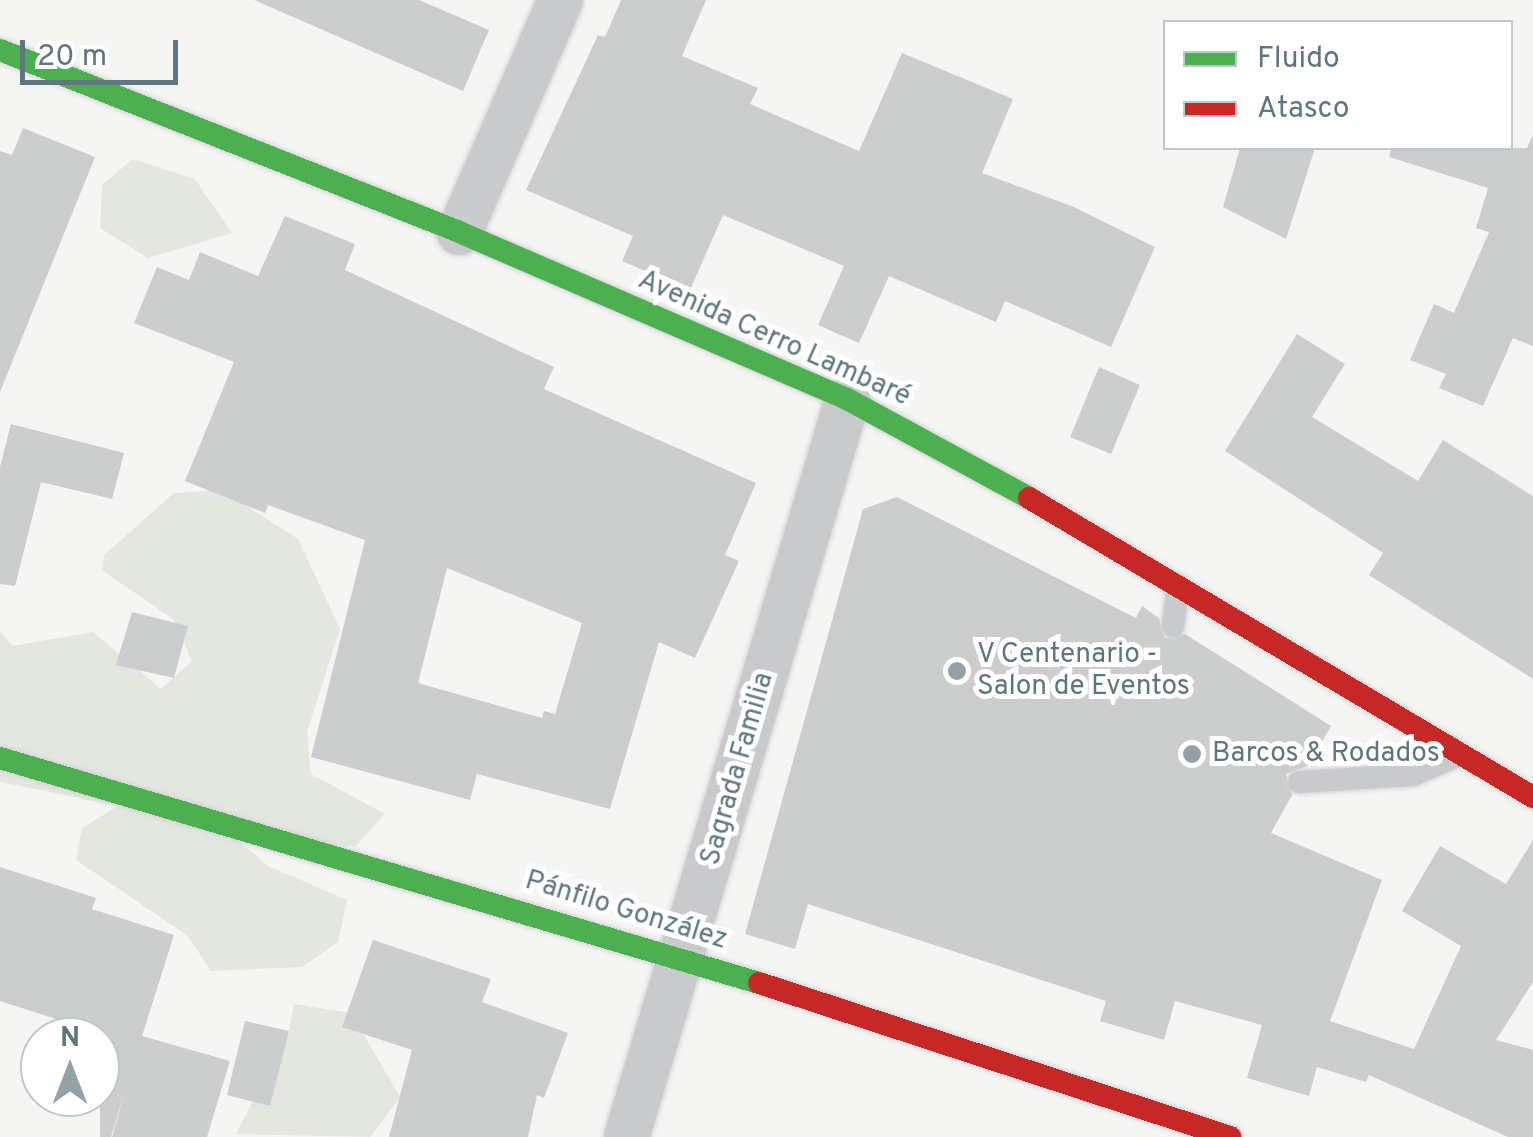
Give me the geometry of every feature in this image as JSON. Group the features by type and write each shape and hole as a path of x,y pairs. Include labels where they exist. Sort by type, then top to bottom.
{"main road":[{"name":"Avenida Cerro Lambaré","path":"0,50 458,232 847,400 1178,582 1533,798"},
{"name":"Pánfilo González","path":"0,758 682,958 1230,1137"}],"street":[{"path":"458,232 560,0"},
{"name":"Sagrada Familia","path":"626,1137 847,400"}],"lane":[{"path":"1172,626 1178,582"},
{"path":"1299,782 1414,774 1462,754"}],"shaded area":[{"path":"133,159 195,179 232,233 148,258 100,228 102,185"},
{"path":"222,490 298,539 340,629 307,732 311,774 385,814 355,847 223,828 268,866 347,900 338,942 302,967 211,971 188,936 76,860 82,828 118,806 0,782 0,632 13,646 93,632 161,689 192,661 174,620 102,570 104,555 174,493"},
{"path":"294,1004 351,1013 400,1097 370,1137 236,1134 289,1031"}],"building":[{"path":"254,0 419,0 489,30 463,91"},
{"path":"621,0 706,0 682,56 758,88 750,104 859,151 902,53 1013,99 982,173 1074,207 1155,247 1111,347 1005,301 996,322 889,276 859,343 818,325 844,266 723,215 690,290 622,261 633,236 526,190 598,35 605,37"},
{"path":"23,128 95,157 0,392 0,151 12,155"},
{"path":"1533,135 1533,346 1513,338 1483,406 1439,388 1446,374 1410,360 1434,304 1454,313 1489,232 1476,228 1488,188 1389,157 1391,150 1527,148"},
{"path":"1239,150 1314,150 1286,239 1223,207"},
{"path":"285,216 355,244 345,270 554,367 544,389 756,483 725,555 739,561 695,658 659,642 610,809 477,774 470,800 311,757 365,540 268,505 265,513 185,481 234,362 134,323 157,267 189,280 200,252 258,276","holes":["447,568 582,623 555,714 544,711 542,718 418,683"]},
{"path":"1297,334 1345,364 1312,417 1418,481 1443,440 1533,496 1533,679 1369,575 1383,553 1225,451"},
{"path":"1099,367 1140,385 1111,454 1070,437"},
{"path":"11,424 124,453 112,499 41,482 15,586 0,584 0,467"},
{"path":"897,497 1136,618 1142,606 1159,618 1165,638 1185,634 1331,726 1308,766 1286,774 1292,795 1271,833 1382,880 1330,1021 1414,1049 1461,946 1402,911 1440,846 1506,884 1533,840 1533,982 1496,1040 1533,1050 1533,1137 1508,1137 1369,1075 1366,1082 1317,1067 1309,1096 1247,1078 1262,1025 1175,1001 1164,1040 1100,1021 1106,1001 808,904 795,949 745,934 863,509"},
{"path":"132,612 188,626 174,678 116,665"},
{"path":"0,867 96,898 92,909 174,935 142,1036 230,1061 207,1137 112,1137 125,1091 120,1107 120,1017 50,1017 0,1001"},
{"path":"373,940 491,979 482,1002 568,1033 544,1098 537,1095 528,1137 389,1137 412,1050 342,1027"},
{"path":"245,1021 289,1031 270,1106 227,1095"},
{"path":"100,1117 117,1117 111,1137 100,1137"}],"traffic: fast":[{"path":"0,50 459,232 847,399 1029,498"},
{"path":"0,758 759,983"}],"traffic: jam":[{"path":"1029,498 1533,797"},
{"path":"759,983 1230,1137"}],"place":[{"name":"V Centenario - Salon de Eventos","path":"957,671"},
{"name":"Barcos & Rodados","path":"1192,754"}]}
